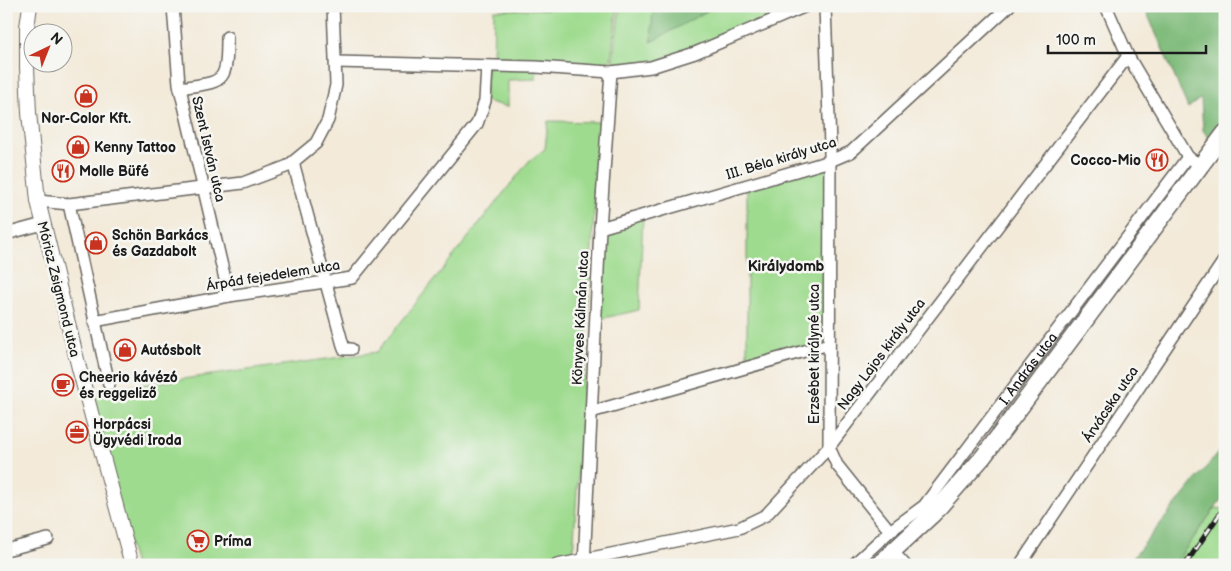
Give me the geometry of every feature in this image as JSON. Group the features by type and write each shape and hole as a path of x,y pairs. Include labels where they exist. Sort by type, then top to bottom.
{"main road":[{"path":"1194,161 1225,133"},
{"name":"I. András utca","path":"878,565 933,514 982,457 1194,161"}],"street":[{"name":"Móricz Zsigmond utca","path":"30,6 27,27 26,67 38,201 84,386 132,565"},
{"name":"Szent István utca","path":"173,6 180,88 229,296"},
{"path":"38,201 69,204 243,183 288,166 316,143 328,120 336,85 333,6"},
{"path":"336,62 536,67 611,72 651,67 695,53 806,6"},
{"name":"Erzsébet királyné utca","path":"825,6 830,161 829,447 837,465 890,531"},
{"name":"III. Béla király utca","path":"600,228 830,161 851,152 1009,6"},
{"path":"1106,6 1128,56 1194,161"},
{"path":"180,88 215,82 223,75 227,64 227,37"},
{"name":"Nagy Lajos király utca","path":"557,565 584,562 739,528 766,515 829,447 1128,56"},
{"name":"Árpád fejedelem utca","path":"94,321 229,296 352,278 477,124 485,101 487,67"},
{"name":"Könyves Kálmán utca","path":"584,562 600,228 611,72"},
{"name":"I. András utca","path":"853,565 890,531 924,506 1194,161"},
{"path":"293,162 344,349 351,349"},
{"path":"69,204 109,384"},
{"path":"6,234 43,224"},
{"name":"Árvácska utca","path":"1020,565 1225,259"},
{"path":"591,412 829,344"},
{"path":"6,550 48,539"},
{"path":"893,552 905,565"}],"green space":[{"path":"620,6 806,6 695,53 611,72"},
{"path":"653,6 716,6 651,42"},
{"path":"1144,6 1225,6 1225,128 1213,145 1203,130 1201,98 1188,108"},
{"path":"614,8 617,10 611,59 606,63 493,62 494,10"},
{"path":"487,67 536,67 536,79 508,80 508,107 485,101"},
{"path":"548,121 602,122 595,198 573,555 533,565 135,565 86,395 111,389 377,352 529,161 545,149"},
{"path":"830,161 829,344 747,367 747,185"},
{"path":"643,215 639,310 595,320 600,228"},
{"path":"1225,444 1225,494 1174,565 1130,565 1135,555"},
{"path":"1215,508 1225,509 1225,565 1174,565"}],"railway":[{"path":"1185,565 1225,506"}],"place":[{"name":"Nor-Color Kft.","path":"86,96"},
{"name":"Kenny Tattoo","path":"78,147"},
{"name":"Cocco-Mio","path":"1157,160"},
{"name":"Molle Büfé","path":"63,171"},
{"name":"Schön Barkács és Gazdabolt","path":"96,243"},
{"name":"Autósbolt","path":"125,350"},
{"name":"Cheerio kávézó és reggeliző","path":"63,385"},
{"name":"Horpácsi Ügyvédi Iroda","path":"77,432"},
{"name":"Príma","path":"198,541"}],"district":[{"name":"Királydomb","path":"786,266"}]}
